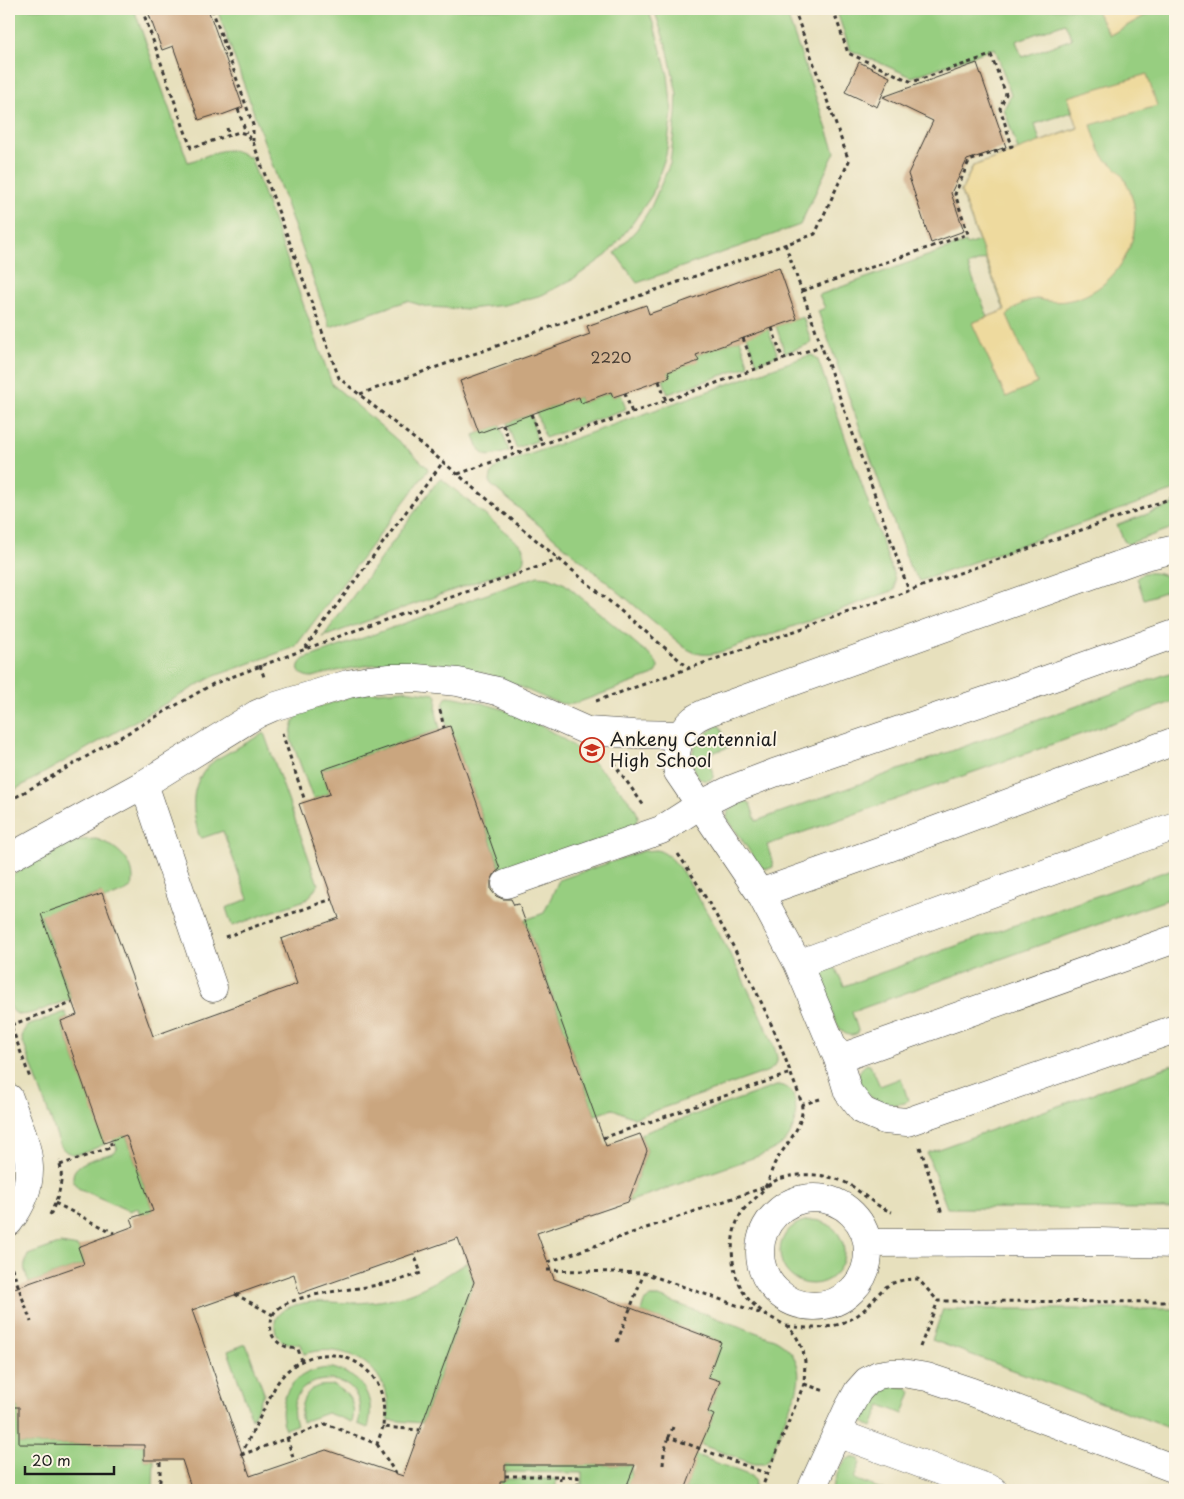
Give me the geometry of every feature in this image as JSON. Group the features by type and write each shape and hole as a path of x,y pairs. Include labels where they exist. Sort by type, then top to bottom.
{"lane":[{"path":"1175,549 1133,561 694,718 682,735 676,754 678,772 760,893 798,964 838,1059 848,1092 863,1110 884,1120 907,1122 1175,1029"},
{"path":"506,884 661,830 700,805 732,789 774,773 1175,634"},
{"path":"9,858 144,784 249,718 274,707 348,684 369,680 416,678 458,682 497,690 587,731 682,735"},
{"path":"760,893 1175,741"},
{"path":"144,784 213,988"},
{"path":"798,964 1175,826"},
{"path":"838,1059 1175,939"},
{"path":"9,1098 24,1139 30,1170 25,1197 9,1222"},
{"path":"868,1243 1098,1242 1175,1244"},
{"path":"811,1490 858,1391 867,1381 890,1372 902,1372 927,1378 972,1392 1175,1469"},
{"path":"837,1434 993,1490"}],"path":[{"path":"142,9 191,148 239,132 246,134"},
{"path":"212,9 253,125 253,142 339,378 443,462 689,668"},
{"path":"360,394 815,234 849,161 794,9"},
{"path":"802,291 968,234 955,194 969,161 1012,146 1000,108 1006,94 991,55 912,82 848,53 833,9"},
{"path":"238,109 246,134 253,142"},
{"path":"227,128 229,136"},
{"path":"785,244 909,591"},
{"path":"772,328 783,360"},
{"path":"743,338 755,370"},
{"path":"458,475 821,346"},
{"path":"659,381 666,401"},
{"path":"625,393 632,413"},
{"path":"531,414 542,444"},
{"path":"504,424 514,454"},
{"path":"304,649 443,462"},
{"path":"553,716 1175,498"},
{"path":"9,801 213,684 304,649 558,560"},
{"path":"274,707 305,802"},
{"path":"587,731 620,770 683,862 713,911 741,961 766,1012 800,1100 801,1118 794,1136 776,1160 765,1187 742,1213 736,1227 733,1243 734,1262 741,1287 754,1306 787,1326 806,1329 834,1327 858,1315 882,1289 908,1279 918,1279 938,1301 1175,1302"},
{"path":"199,946 332,898"},
{"path":"11,1025 72,1003"},
{"path":"603,1138 791,1073"},
{"path":"60,1165 112,1147 110,1141"},
{"path":"548,1262 765,1187 781,1178 812,1175 828,1176 842,1180 881,1208 896,1212"},
{"path":"55,1203 114,1233"},
{"path":"932,1214 952,1214"},
{"path":"302,1361 298,1349 281,1345 272,1335 270,1328 273,1315 282,1306 304,1297 379,1285 421,1274 414,1254"},
{"path":"9,1260 31,1322"},
{"path":"547,1270 644,1274 768,1316"},
{"path":"616,1342 644,1274"},
{"path":"235,1294 273,1315"},
{"path":"918,1351 938,1301"},
{"path":"761,1490 804,1384 805,1362 803,1350 796,1336 787,1326"},
{"path":"377,1444 383,1428 384,1405 378,1385 371,1374 355,1361 336,1355 316,1356 302,1361 287,1371 276,1385 241,1455 326,1424 377,1444 396,1474"},
{"path":"804,1384 825,1391 828,1385"},
{"path":"663,1465 664,1452 673,1427"},
{"path":"383,1428 420,1430"},
{"path":"669,1437 768,1474"},
{"path":"287,1438 294,1461"},
{"path":"160,1460 160,1490"},
{"path":"505,1476 578,1476 578,1490"},
{"path":"560,1476 560,1490"}],"green space":[{"path":"9,9 134,9 188,162 226,150 240,152 247,157 250,156 332,384 411,452 428,470 295,647 212,677 9,793"},
{"path":"217,9 648,9 668,75 672,113 666,155 652,195 607,255 573,279 542,295 505,305 468,309 427,307 407,301 330,327"},
{"path":"654,9 785,9 835,152 800,225 637,283 615,253 637,229 651,207 670,164 676,115 677,94 668,51"},
{"path":"836,9 1095,9 1110,35 1157,9 1175,9 1175,490 920,581 910,568 818,311 825,308 819,295 966,242 967,245 979,241 961,192 973,166 1018,150 1004,109 1011,95 995,48 912,77 850,50","holes":["1065,23 1072,39 1022,57 1016,41","1068,97 1156,106 1077,128 1040,142 1035,124 1072,112","985,259 1010,324 1037,383 1006,397 973,323 988,317 968,266"]},
{"path":"803,317 811,341 809,344 785,353 776,326"},
{"path":"768,329 778,355 757,363 747,336"},
{"path":"740,339 749,366 668,394 663,380 669,377 668,372 698,360 696,355"},
{"path":"810,355 818,360 895,579 895,590 724,651 712,654 696,653 684,647 490,484 492,473 500,465"},
{"path":"611,392 613,397 621,394 626,409 545,438 536,412 579,397 581,403"},
{"path":"531,414 537,441 516,448 507,423"},
{"path":"500,425 509,451 489,456 485,455 479,449 474,435"},
{"path":"439,479 442,479 522,546 524,557 522,564 323,637"},
{"path":"1175,504 1175,527 1128,544 1124,541 1117,525"},
{"path":"1143,573 1160,574 1175,581 1175,612 1167,591 1144,599 1137,578"},
{"path":"538,576 549,577 565,584 653,658 657,663 658,670 651,676 573,704 561,703 537,695 494,676 452,666 417,663 381,664 346,669 312,677 301,674 299,671 299,666 304,659"},
{"path":"1175,671 1175,701 767,845 773,863 771,868 765,869 759,865 727,818 730,809 746,801 750,803 756,821"},
{"path":"403,690 435,694 437,696 436,712 440,729 322,770 330,793 313,799 291,739 293,724 298,715 301,712 363,693"},
{"path":"448,696 478,702 519,715 556,734 589,759 631,802 638,817 634,827 503,876 450,726 447,727 443,706"},
{"path":"716,726 720,726 729,747 706,755 713,778 707,781 702,780 695,771 693,750 699,740"},
{"path":"264,733 318,884 308,899 232,926 226,908 248,899 223,831 202,838 199,836 194,815 194,795 200,777 215,760"},
{"path":"96,839 118,850 124,856 132,870 132,887 104,900 101,893 41,915 71,999 29,1014 18,1014 12,1009 9,1002 9,877 67,844 80,840"},
{"path":"657,850 673,860 678,866 708,914 771,1038 777,1063 766,1072 634,1118 613,1109 595,1115 525,920 544,913 559,880 643,851"},
{"path":"1175,868 1175,897 852,1012 858,1030 856,1034 848,1035 843,1032 832,1013 825,994 822,978 825,970 828,968 836,969 844,986"},
{"path":"65,1012 68,1018 61,1021 105,1144 81,1154 69,1153 60,1145 22,1039 23,1032 27,1026"},
{"path":"867,1064 870,1064 880,1086 901,1078 908,1100 905,1103 887,1104 881,1103 870,1096 859,1080 859,1074"},
{"path":"1175,1064 1175,1209 947,1208 927,1153"},
{"path":"779,1085 786,1087 792,1092 796,1108 791,1133 777,1148 628,1202 647,1151 640,1134"},
{"path":"126,1135 153,1211 140,1215 138,1208 129,1211 78,1188 73,1179 74,1171 78,1167 90,1160 116,1151 117,1148 113,1139"},
{"path":"806,1220 818,1220 835,1229 842,1240 844,1252 842,1264 835,1275 818,1284 806,1284 794,1279 785,1270 780,1258 780,1246 785,1234 794,1225"},
{"path":"61,1244 78,1247 84,1264 29,1283 25,1272 28,1255"},
{"path":"467,1262 474,1282 422,1423 388,1420 386,1393 374,1371 364,1362 342,1352 317,1351 304,1354 301,1344 291,1344 282,1341 275,1330 276,1317 289,1307 310,1302 353,1303 386,1300 426,1286"},
{"path":"651,1297 659,1297 774,1339 790,1351 797,1363 799,1377 797,1388 770,1458 765,1464 754,1464 677,1436 689,1427 709,1427 714,1415 708,1412 720,1381 708,1377 721,1342 641,1312 644,1302"},
{"path":"943,1309 1175,1309 1175,1430 932,1340"},
{"path":"246,1344 264,1393 252,1419 228,1351"},
{"path":"333,1368 352,1377 365,1390 370,1407 368,1428 358,1424 359,1404 352,1390 340,1382 326,1380 311,1383 300,1392 294,1406 296,1425 285,1429 282,1408 289,1388 300,1377 308,1373"},
{"path":"333,1385 343,1391 350,1400 353,1410 352,1422 327,1413 302,1422 301,1411 306,1395 314,1388"},
{"path":"894,1386 908,1388 911,1392 903,1414 881,1405 872,1427 866,1424 861,1414 870,1398 882,1389"},
{"path":"9,1407 19,1407 19,1444 144,1445 144,1460 154,1460 153,1490 9,1490"},
{"path":"678,1448 751,1476 755,1481 754,1490 685,1490 695,1461 676,1454"},
{"path":"851,1457 859,1459 860,1463 854,1479 884,1490 831,1490 841,1467"},
{"path":"505,1465 631,1465 631,1481 629,1481 626,1490 582,1490 582,1473 505,1472"},
{"path":"505,1479 556,1479 556,1490 500,1490 500,1481 505,1481"}],"sand":[{"path":"1095,9 1157,9 1110,35"},
{"path":"1147,74 1157,106 1091,125 1102,154 1121,173 1132,197 1135,214 1130,246 1123,261 1113,275 1087,295 1062,301 1038,299 1028,301 1007,315 1037,383 1006,397 972,323 1005,310 961,192 973,166 1078,128 1068,97"}],"building":[{"path":"147,9 208,9 243,107 219,116 218,114 199,120 173,46 162,50"},
{"path":"859,62 890,77 877,107 845,92"},
{"path":"977,63 1006,147 967,160 951,193 964,231 931,243 908,174 933,121 883,97"},
{"path":"779,267 797,319 696,355 699,361 668,372 670,377 613,397 611,392 581,403 579,397 479,433 460,381 590,334 587,326 646,305 649,314"},
{"path":"450,726 500,869 495,873 491,881 491,890 496,896 503,899 511,899 514,905 519,904 606,1146 640,1134 647,1151 628,1202 537,1233 554,1279 721,1342 708,1377 720,1381 708,1412 714,1415 694,1460 696,1461 685,1490 625,1490 635,1465 505,1465 505,1481 500,1481 500,1490 192,1490 182,1460 144,1460 144,1445 19,1444 19,1407 9,1407 9,1290 84,1264 78,1247 134,1226 131,1218 153,1211 126,1135 104,1143 61,1021 77,1015 41,914 102,893 153,1036 297,984 281,939 339,918 299,804 330,794 322,770","holes":["458,1238 474,1282 403,1476 326,1450 250,1476 192,1310 294,1274 299,1294"]}],"place":[{"name":"Ankeny Centennial High School","path":"592,750"}]}
